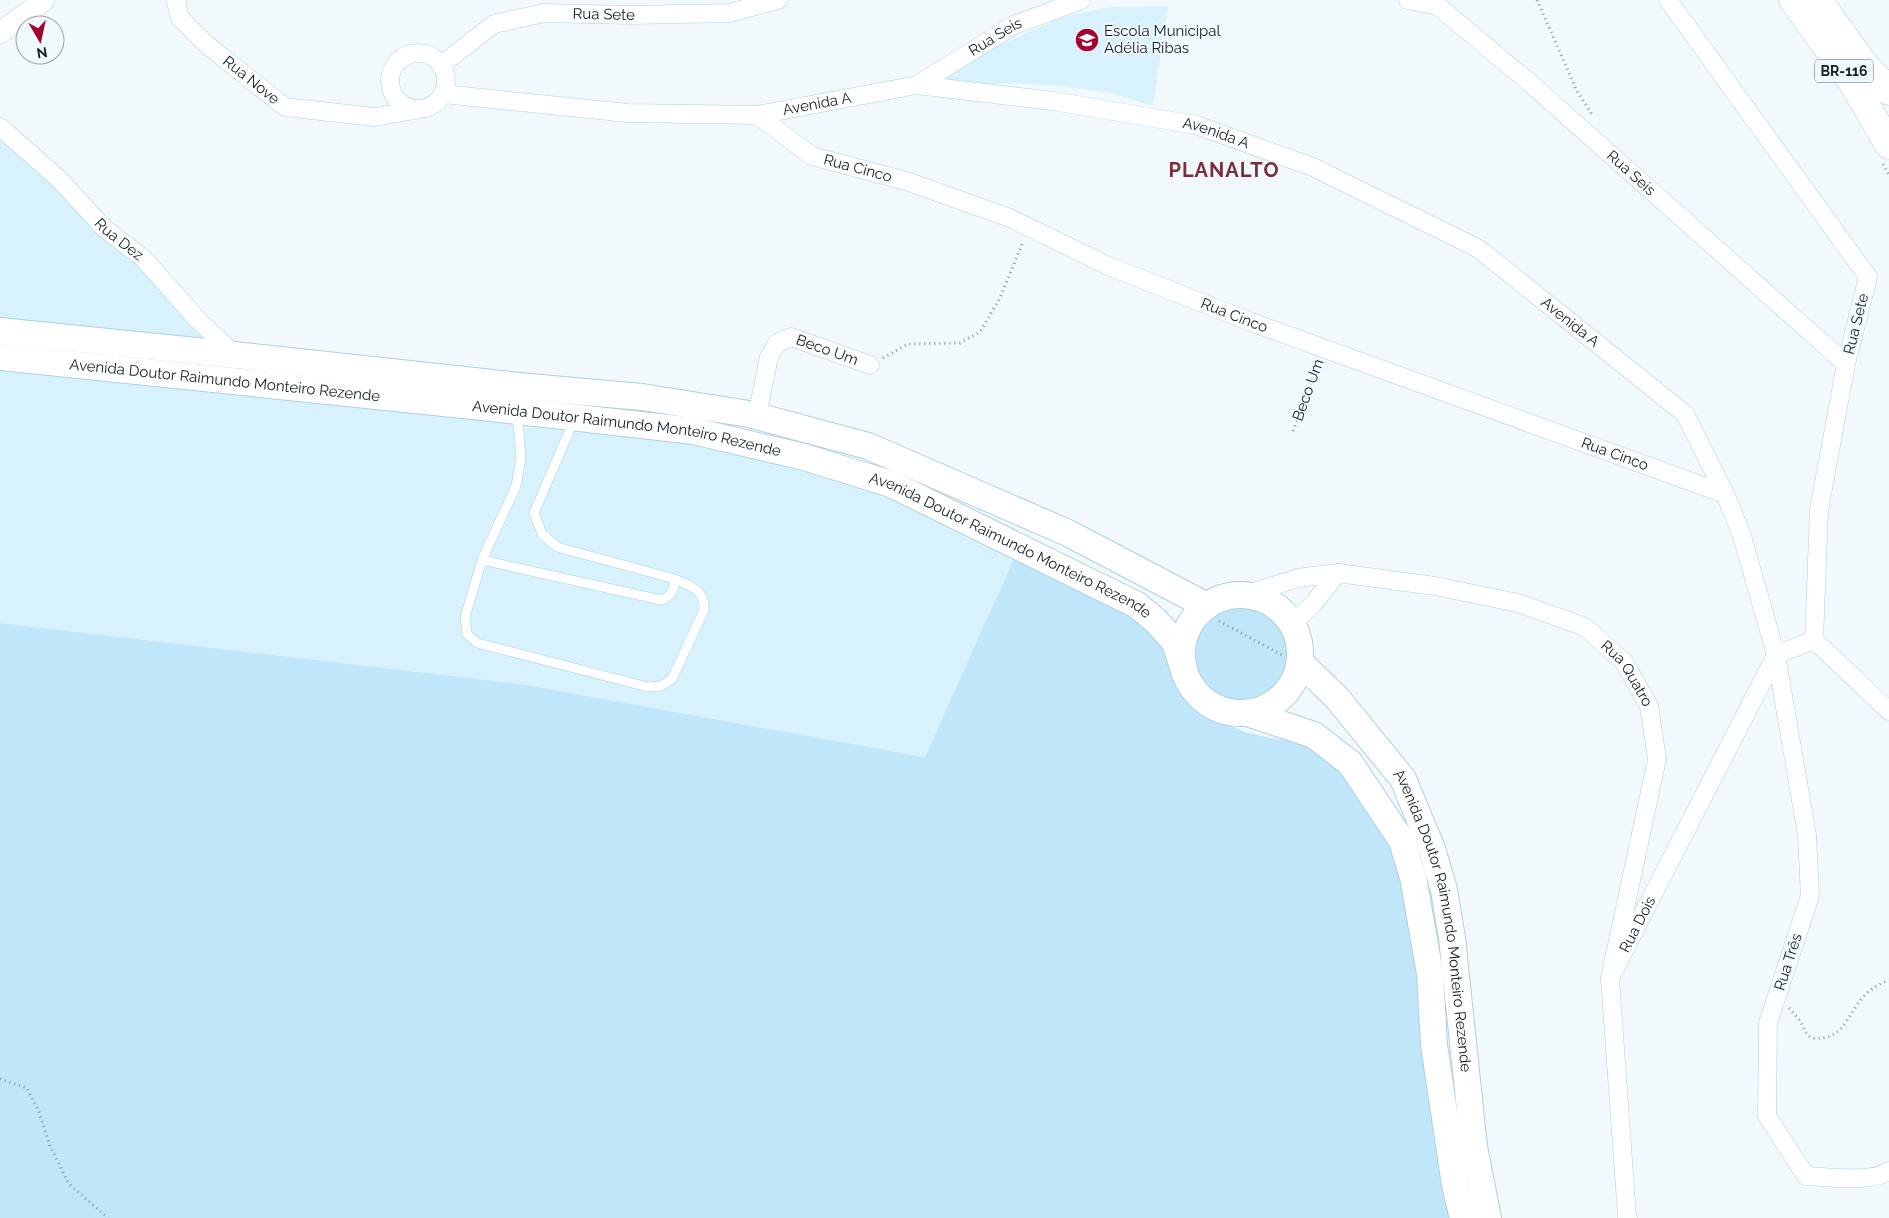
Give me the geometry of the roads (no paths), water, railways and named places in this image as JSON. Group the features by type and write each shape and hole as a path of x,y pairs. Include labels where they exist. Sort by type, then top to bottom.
{"highway":[{"name":"BR-116","path":"1793,0 1851,80 1889,145"},
{"name":"BR-116","path":"1818,0 1862,62 1889,92"}],"main road":[{"name":"Avenida Doutor Raimundo Monteiro Rezende","path":"0,331 529,387 642,397 757,416 868,446 1068,532 1203,608 1189,625 1183,641 1182,658 1185,674"},
{"name":"Avenida Doutor Raimundo Monteiro Rezende","path":"0,358 694,431 804,457 891,484 1137,605 1155,620 1175,642 1185,674 1195,691 1209,704 1228,712 1247,713 1314,735 1350,763 1402,840 1413,877 1430,974 1434,1045 1455,1185 1463,1218"},
{"path":"1203,608 1224,597 1244,595 1263,599 1280,609 1292,624 1300,642 1299,665"},
{"name":"Avenida Doutor Raimundo Monteiro Rezende","path":"1247,713 1266,708 1282,696 1294,680 1299,665 1337,698 1402,779 1432,848 1444,890 1452,938 1474,1147 1488,1218"}],"street":[{"path":"0,33 44,0"},
{"name":"Rua Nove","path":"178,0 176,2 180,18 206,44 285,107 375,117 415,110"},
{"name":"Rua Sete","path":"441,65 494,24 544,12 632,15 729,13 778,0"},
{"name":"Rua Seis","path":"918,85 1014,25 1081,0"},
{"name":"Rua Seis","path":"1408,0 1438,6 1522,76 1846,364"},
{"name":"Rua Sete","path":"1668,0 1868,277 1846,364 1819,510 1814,640"},
{"path":"416,53 426,54 434,58 441,65 446,79 443,94 431,106 415,110 398,102 392,94 389,86 393,67 407,55 416,53"},
{"name":"Avenida A","path":"443,94 628,113 757,115 918,85 1053,101 1196,125 1312,167 1479,249 1684,414 1725,494 1741,533 1776,655"},
{"name":"Rua Cinco","path":"757,115 812,156 906,181 1010,218 1106,265 1251,322 1725,494"},
{"name":"Rua Dez","path":"0,127 58,178 104,228 144,259 199,321 235,355"},
{"name":"Beco Um","path":"757,416 769,357 776,343 791,338 870,365"},
{"path":"1292,624 1314,603 1338,573"},
{"name":"Rua Quatro","path":"1244,595 1298,578 1338,573 1435,586 1518,603 1585,627 1624,662 1649,706 1657,760 1610,978"},
{"path":"1776,655 1814,640 1889,711"},
{"name":"Rua Dois","path":"1610,978 1776,655"},
{"name":"Rua Três","path":"1776,655 1807,835 1810,896 1768,1023 1767,1116 1806,1176 1857,1178 1884,1174 1889,1171"},
{"path":"1610,978 1626,1216 1628,1218"}],"lane":[{"path":"516,411 521,458 516,486 482,560 464,617 467,634 477,643 648,687 661,686 672,679 704,610 704,600 700,592 675,579 557,547 542,534 534,513 575,418"},
{"path":"482,560 661,600 668,598 672,594 675,579"}],"place":[{"name":"Escola Municipal Adélia Ribas","path":"1087,40"}],"district":[{"name":"PLANALTO","path":"1224,170"}]}
